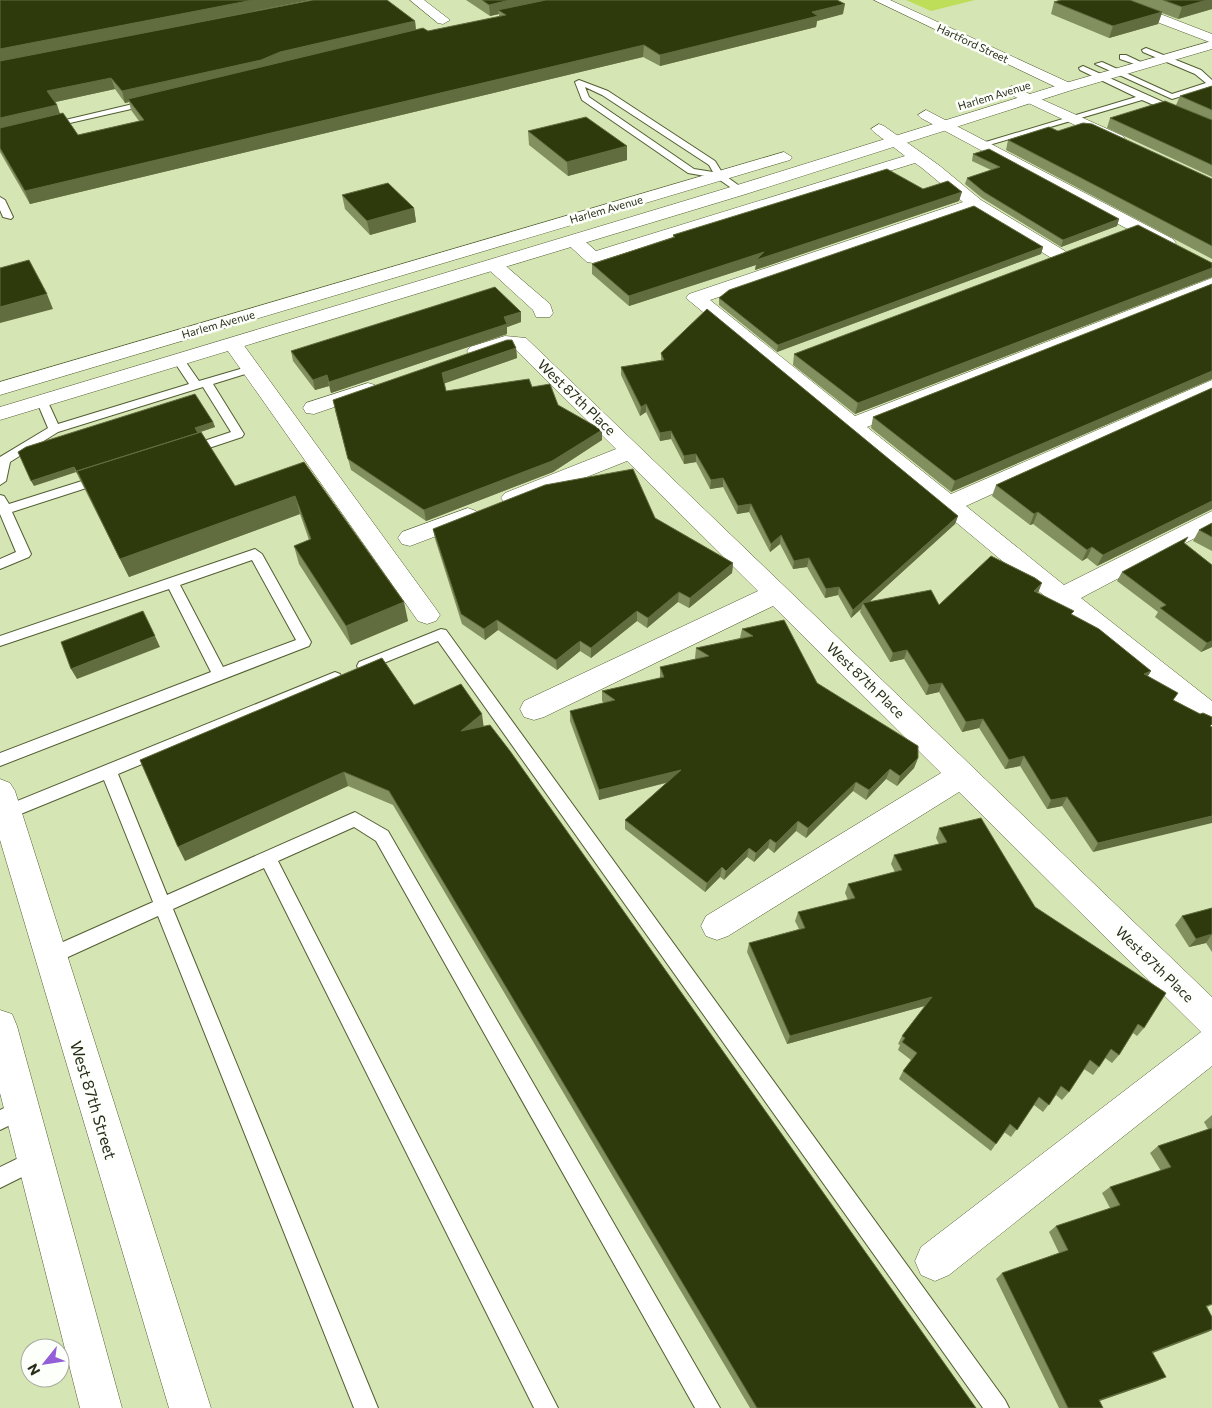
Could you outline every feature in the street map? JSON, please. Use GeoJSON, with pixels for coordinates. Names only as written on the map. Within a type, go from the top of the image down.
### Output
{"type":"FeatureCollection","features":[{"type":"Feature","properties":{"kind":"street"},"geometry":{"type":"LineString","coordinates":[[416,0],[443,20]]}},
{"type":"Feature","properties":{"kind":"street","name":"Hartford Street"},"geometry":{"type":"LineString","coordinates":[[880,0],[1067,87]]}},
{"type":"Feature","properties":{"kind":"street"},"geometry":{"type":"LineString","coordinates":[[1112,0],[1208,35]]}},
{"type":"Feature","properties":{"kind":"street","name":"Harlem Avenue"},"geometry":{"type":"LineString","coordinates":[[964,104],[1083,68],[1118,73],[1145,58],[1208,35]]}},
{"type":"Feature","properties":{"kind":"street","name":"Harlem Avenue"},"geometry":{"type":"LineString","coordinates":[[0,414],[740,190],[893,142],[944,118],[1031,98],[1067,87],[1123,57],[1167,58],[1212,45]]}},
{"type":"Feature","properties":{"kind":"street"},"geometry":{"type":"LineString","coordinates":[[1012,90],[1133,147]]}},
{"type":"Feature","properties":{"kind":"street"},"geometry":{"type":"LineString","coordinates":[[921,117],[944,118],[982,146],[1178,249]]}},
{"type":"Feature","properties":{"kind":"street"},"geometry":{"type":"LineString","coordinates":[[861,134],[898,124]]}},
{"type":"Feature","properties":{"kind":"street"},"geometry":{"type":"LineString","coordinates":[[879,129],[893,142],[918,157],[952,182],[974,204],[1068,252],[1041,262]]}},
{"type":"Feature","properties":{"kind":"street","name":"Harlem Avenue"},"geometry":{"type":"LineString","coordinates":[[0,389],[796,154]]}},
{"type":"Feature","properties":{"kind":"street","name":"Harlem Avenue"},"geometry":{"type":"LineString","coordinates":[[573,241],[593,258],[918,157]]}},
{"type":"Feature","properties":{"kind":"street"},"geometry":{"type":"LineString","coordinates":[[974,204],[696,298],[784,359],[852,425],[1062,597],[1207,705]]}},
{"type":"Feature","properties":{"kind":"street"},"geometry":{"type":"LineString","coordinates":[[1110,236],[1135,227]]}},
{"type":"Feature","properties":{"kind":"street"},"geometry":{"type":"LineString","coordinates":[[494,265],[543,308],[543,313]]}},
{"type":"Feature","properties":{"kind":"street"},"geometry":{"type":"LineString","coordinates":[[852,425],[1212,284]]}},
{"type":"Feature","properties":{"kind":"street","name":"West 87th Place"},"geometry":{"type":"LineString","coordinates":[[459,358],[505,342],[520,342],[1212,1020]]}},
{"type":"Feature","properties":{"kind":"street"},"geometry":{"type":"LineString","coordinates":[[233,344],[427,614]]}},
{"type":"Feature","properties":{"kind":"street"},"geometry":{"type":"LineString","coordinates":[[0,375],[124,352]]}},
{"type":"Feature","properties":{"kind":"street"},"geometry":{"type":"LineString","coordinates":[[314,408],[387,383]]}},
{"type":"Feature","properties":{"kind":"street"},"geometry":{"type":"LineString","coordinates":[[950,504],[1212,386]]}},
{"type":"Feature","properties":{"kind":"street"},"geometry":{"type":"LineString","coordinates":[[410,538],[632,451]]}},
{"type":"Feature","properties":{"kind":"street"},"geometry":{"type":"LineString","coordinates":[[1062,597],[1212,519]]}},
{"type":"Feature","properties":{"kind":"street"},"geometry":{"type":"LineString","coordinates":[[534,710],[777,593]]}},
{"type":"Feature","properties":{"kind":"street"},"geometry":{"type":"LineString","coordinates":[[717,926],[962,775]]}},
{"type":"Feature","properties":{"kind":"street","name":"West 87th Street"},"geometry":{"type":"LineString","coordinates":[[3,802],[190,1408]]}},
{"type":"Feature","properties":{"kind":"street"},"geometry":{"type":"LineString","coordinates":[[0,1026],[11,1114],[35,1160],[101,1408]]}},
{"type":"Feature","properties":{"kind":"street"},"geometry":{"type":"LineString","coordinates":[[935,1261],[1212,1044]]}},
{"type":"Feature","properties":{"kind":"lane"},"geometry":{"type":"LineString","coordinates":[[1118,73],[1172,97],[1212,84],[1201,71],[1167,58]]}},
{"type":"Feature","properties":{"kind":"lane"},"geometry":{"type":"LineString","coordinates":[[1100,71],[1143,97],[1212,127]]}},
{"type":"Feature","properties":{"kind":"lane"},"geometry":{"type":"LineString","coordinates":[[720,176],[691,171],[585,98],[579,82],[605,92],[712,163],[720,176],[740,190]]}},
{"type":"Feature","properties":{"kind":"lane"},"geometry":{"type":"LineString","coordinates":[[982,146],[1143,97]]}},
{"type":"Feature","properties":{"kind":"lane"},"geometry":{"type":"LineString","coordinates":[[38,128],[162,99]]}},
{"type":"Feature","properties":{"kind":"lane"},"geometry":{"type":"LineString","coordinates":[[0,200],[8,217]]}},
{"type":"Feature","properties":{"kind":"lane"},"geometry":{"type":"LineString","coordinates":[[179,360],[201,384],[238,434],[182,452]]}},
{"type":"Feature","properties":{"kind":"lane"},"geometry":{"type":"LineString","coordinates":[[0,481],[4,460],[54,429],[252,369]]}},
{"type":"Feature","properties":{"kind":"lane"},"geometry":{"type":"LineString","coordinates":[[42,402],[54,429]]}},
{"type":"Feature","properties":{"kind":"lane"},"geometry":{"type":"LineString","coordinates":[[0,564],[24,554],[3,504],[117,474]]}},
{"type":"Feature","properties":{"kind":"lane"},"geometry":{"type":"LineString","coordinates":[[0,641],[256,554],[304,642],[0,760]]}},
{"type":"Feature","properties":{"kind":"lane"},"geometry":{"type":"LineString","coordinates":[[172,582],[220,674]]}},
{"type":"Feature","properties":{"kind":"lane"},"geometry":{"type":"LineString","coordinates":[[3,802],[109,772],[441,634],[997,1408]]}},
{"type":"Feature","properties":{"kind":"lane"},"geometry":{"type":"LineString","coordinates":[[109,772],[366,1408]]}},
{"type":"Feature","properties":{"kind":"lane"},"geometry":{"type":"LineString","coordinates":[[51,956],[355,820],[382,836],[708,1408]]}},
{"type":"Feature","properties":{"kind":"lane"},"geometry":{"type":"LineString","coordinates":[[268,858],[546,1408]]}},
{"type":"Feature","properties":{"kind":"lane"},"geometry":{"type":"LineString","coordinates":[[0,1178],[35,1160]]}},
{"type":"Feature","properties":{"kind":"green space"},"geometry":{"type":"Polygon","coordinates":[[[906,0],[975,0],[931,11],[906,0]]]}},
{"type":"Feature","properties":{"kind":"building"},"geometry":{"type":"Polygon","coordinates":[[[0,0],[253,0],[0,49],[0,0]]]}},
{"type":"Feature","properties":{"kind":"building"},"geometry":{"type":"Polygon","coordinates":[[[313,0],[387,0],[415,21],[280,52],[261,60],[122,91],[111,78],[47,91],[57,105],[0,118],[0,61],[313,0]]]}},
{"type":"Feature","properties":{"kind":"building"},"geometry":{"type":"Polygon","coordinates":[[[482,0],[510,0],[489,5],[482,0]]]}},
{"type":"Feature","properties":{"kind":"building"},"geometry":{"type":"Polygon","coordinates":[[[546,0],[837,0],[845,4],[812,12],[818,16],[660,55],[644,45],[25,191],[0,148],[0,128],[63,113],[78,135],[144,120],[128,99],[423,28],[428,31],[506,15],[498,10],[546,0]]]}},
{"type":"Feature","properties":{"kind":"building"},"geometry":{"type":"Polygon","coordinates":[[[1061,0],[1130,0],[1162,12],[1113,26],[1054,2],[1061,0]]]}},
{"type":"Feature","properties":{"kind":"building"},"geometry":{"type":"Polygon","coordinates":[[[1163,0],[1207,0],[1182,7],[1163,0]]]}},
{"type":"Feature","properties":{"kind":"building"},"geometry":{"type":"Polygon","coordinates":[[[1212,86],[1212,110],[1180,96],[1212,86]]]}},
{"type":"Feature","properties":{"kind":"building"},"geometry":{"type":"Polygon","coordinates":[[[1165,101],[1212,120],[1212,165],[1110,118],[1165,101]]]}},
{"type":"Feature","properties":{"kind":"building"},"geometry":{"type":"Polygon","coordinates":[[[586,117],[627,146],[567,162],[528,131],[586,117]]]}},
{"type":"Feature","properties":{"kind":"building"},"geometry":{"type":"Polygon","coordinates":[[[1083,123],[1092,124],[1212,179],[1212,246],[1008,140],[1049,127],[1058,131],[1083,123]]]}},
{"type":"Feature","properties":{"kind":"building"},"geometry":{"type":"Polygon","coordinates":[[[989,149],[1119,219],[1063,240],[984,192],[967,178],[1000,167],[973,154],[989,149]]]}},
{"type":"Feature","properties":{"kind":"building"},"geometry":{"type":"Polygon","coordinates":[[[887,169],[923,189],[948,181],[962,192],[756,260],[764,252],[629,296],[592,264],[675,237],[673,235],[887,169]]]}},
{"type":"Feature","properties":{"kind":"building"},"geometry":{"type":"Polygon","coordinates":[[[388,183],[414,208],[367,221],[342,195],[388,183]]]}},
{"type":"Feature","properties":{"kind":"building"},"geometry":{"type":"Polygon","coordinates":[[[974,206],[1043,247],[778,345],[719,298],[729,290],[974,206]]]}},
{"type":"Feature","properties":{"kind":"building"},"geometry":{"type":"Polygon","coordinates":[[[1138,225],[1212,263],[1212,268],[858,403],[794,354],[1138,225]]]}},
{"type":"Feature","properties":{"kind":"building"},"geometry":{"type":"Polygon","coordinates":[[[29,260],[47,294],[0,307],[0,268],[29,260]]]}},
{"type":"Feature","properties":{"kind":"building"},"geometry":{"type":"Polygon","coordinates":[[[1212,284],[1212,371],[955,481],[873,417],[1212,284]]]}},
{"type":"Feature","properties":{"kind":"building"},"geometry":{"type":"Polygon","coordinates":[[[495,287],[521,312],[504,317],[507,324],[329,382],[327,375],[313,380],[291,351],[495,287]]]}},
{"type":"Feature","properties":{"kind":"building"},"geometry":{"type":"Polygon","coordinates":[[[707,309],[958,516],[853,610],[839,587],[826,589],[809,558],[794,561],[781,535],[771,544],[751,504],[738,506],[723,478],[711,480],[696,454],[684,456],[671,431],[660,433],[646,404],[641,407],[621,367],[664,360],[661,353],[707,309]]]}},
{"type":"Feature","properties":{"kind":"building"},"geometry":{"type":"Polygon","coordinates":[[[507,340],[512,340],[516,348],[442,373],[446,391],[529,379],[532,387],[550,384],[558,405],[602,430],[552,461],[424,510],[348,459],[333,400],[507,340]]]}},
{"type":"Feature","properties":{"kind":"building"},"geometry":{"type":"Polygon","coordinates":[[[1212,388],[1212,501],[1103,555],[1092,547],[1087,550],[1038,512],[1034,514],[996,485],[1212,388]]]}},
{"type":"Feature","properties":{"kind":"building"},"geometry":{"type":"Polygon","coordinates":[[[195,394],[213,422],[195,428],[198,433],[77,471],[78,474],[74,467],[31,481],[18,452],[26,447],[195,394]]]}},
{"type":"Feature","properties":{"kind":"building"},"geometry":{"type":"Polygon","coordinates":[[[201,432],[235,486],[304,462],[404,602],[346,626],[294,546],[311,539],[295,496],[120,559],[77,471],[201,432]]]}},
{"type":"Feature","properties":{"kind":"building"},"geometry":{"type":"Polygon","coordinates":[[[633,469],[655,518],[733,563],[690,598],[679,592],[648,618],[637,611],[591,648],[580,641],[556,660],[497,620],[484,629],[461,614],[433,529],[545,485],[633,469]]]}},
{"type":"Feature","properties":{"kind":"building"},"geometry":{"type":"Polygon","coordinates":[[[1212,523],[1212,537],[1199,530],[1212,523]]]}},
{"type":"Feature","properties":{"kind":"building"},"geometry":{"type":"Polygon","coordinates":[[[1188,537],[1184,543],[1212,565],[1212,641],[1207,643],[1160,608],[1166,605],[1122,572],[1188,537]]]}},
{"type":"Feature","properties":{"kind":"building"},"geometry":{"type":"Polygon","coordinates":[[[991,556],[1042,583],[1034,591],[1074,611],[1071,614],[1099,629],[1151,671],[1144,674],[1178,693],[1173,700],[1200,714],[1203,713],[1212,717],[1212,724],[1210,726],[1212,727],[1212,816],[1098,843],[1067,797],[1051,800],[1024,756],[1009,760],[983,719],[966,722],[942,683],[929,685],[907,650],[893,653],[863,603],[931,590],[939,605],[991,556]]]}},
{"type":"Feature","properties":{"kind":"building"},"geometry":{"type":"Polygon","coordinates":[[[143,611],[155,636],[71,669],[61,642],[143,611]]]}},
{"type":"Feature","properties":{"kind":"building"},"geometry":{"type":"Polygon","coordinates":[[[784,620],[817,683],[918,746],[918,758],[900,776],[890,769],[869,790],[856,782],[808,828],[798,821],[776,843],[770,839],[756,853],[749,848],[726,871],[722,867],[707,883],[625,820],[681,770],[599,790],[570,711],[615,700],[602,691],[664,677],[660,667],[709,656],[696,648],[753,636],[742,629],[784,620]]]}},
{"type":"Feature","properties":{"kind":"building"},"geometry":{"type":"Polygon","coordinates":[[[382,658],[414,705],[461,684],[482,714],[461,731],[490,725],[510,751],[976,1408],[757,1408],[389,791],[344,772],[178,847],[140,760],[382,658]]]}},
{"type":"Feature","properties":{"kind":"building"},"geometry":{"type":"Polygon","coordinates":[[[981,818],[1035,907],[1166,993],[1144,1028],[1138,1024],[1119,1055],[1111,1049],[1099,1067],[1090,1060],[1069,1092],[1061,1086],[1049,1105],[1039,1097],[1017,1130],[1010,1124],[996,1144],[903,1071],[917,1053],[902,1042],[905,1038],[902,1036],[932,997],[790,1036],[749,943],[805,928],[798,912],[855,898],[848,884],[902,870],[894,855],[947,842],[939,828],[981,818]]]}},
{"type":"Feature","properties":{"kind":"building"},"geometry":{"type":"Polygon","coordinates":[[[1212,908],[1212,934],[1196,939],[1182,916],[1212,908]]]}},
{"type":"Feature","properties":{"kind":"building"},"geometry":{"type":"Polygon","coordinates":[[[1212,1128],[1212,1304],[1206,1306],[1212,1317],[1212,1329],[1152,1352],[1166,1377],[1099,1400],[1103,1408],[1068,1408],[1002,1273],[1068,1250],[1056,1226],[1120,1205],[1110,1187],[1171,1167],[1158,1146],[1212,1128]]]}}]}
